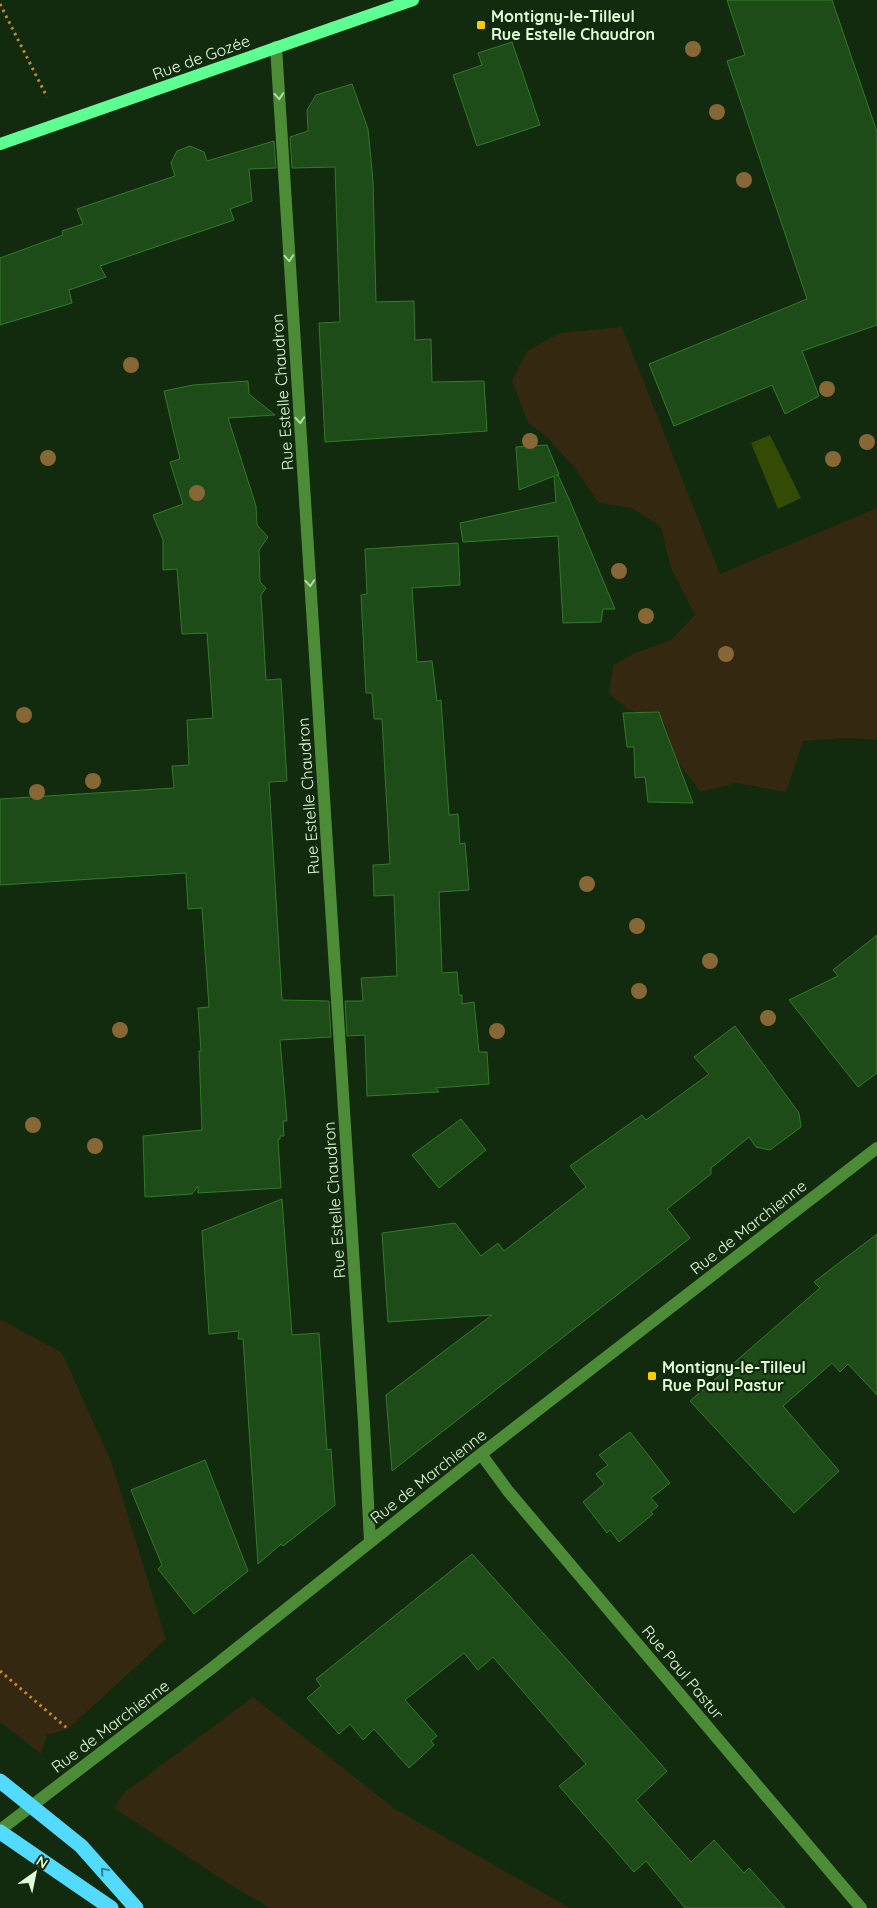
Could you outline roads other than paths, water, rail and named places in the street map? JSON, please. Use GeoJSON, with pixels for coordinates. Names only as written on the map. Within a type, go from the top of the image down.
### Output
{"type":"FeatureCollection","features":[{"type":"Feature","properties":{"kind":"highway"},"geometry":{"type":"LineString","coordinates":[[0,1781],[81,1846],[136,1908]]}},
{"type":"Feature","properties":{"kind":"highway"},"geometry":{"type":"LineString","coordinates":[[0,1831],[111,1908]]}},
{"type":"Feature","properties":{"kind":"main road","name":"Rue de Gozée"},"geometry":{"type":"LineString","coordinates":[[0,144],[413,0]]}},
{"type":"Feature","properties":{"kind":"street","name":"Rue Estelle Chaudron"},"geometry":{"type":"LineString","coordinates":[[276,47],[364,1413],[370,1542]]}},
{"type":"Feature","properties":{"kind":"street","name":"Rue de Marchienne"},"geometry":{"type":"LineString","coordinates":[[0,1831],[212,1668],[482,1454],[877,1148]]}},
{"type":"Feature","properties":{"kind":"street","name":"Rue Paul Pastur"},"geometry":{"type":"LineString","coordinates":[[482,1454],[515,1499],[861,1908]]}},
{"type":"Feature","properties":{"kind":"place","name":"Montigny-le-Tilleul Rue Estelle Chaudron"},"geometry":{"type":"Point","coordinates":[481,25]}},
{"type":"Feature","properties":{"kind":"place","name":"Montigny-le-Tilleul Rue Paul Pastur"},"geometry":{"type":"Point","coordinates":[652,1376]}}]}
